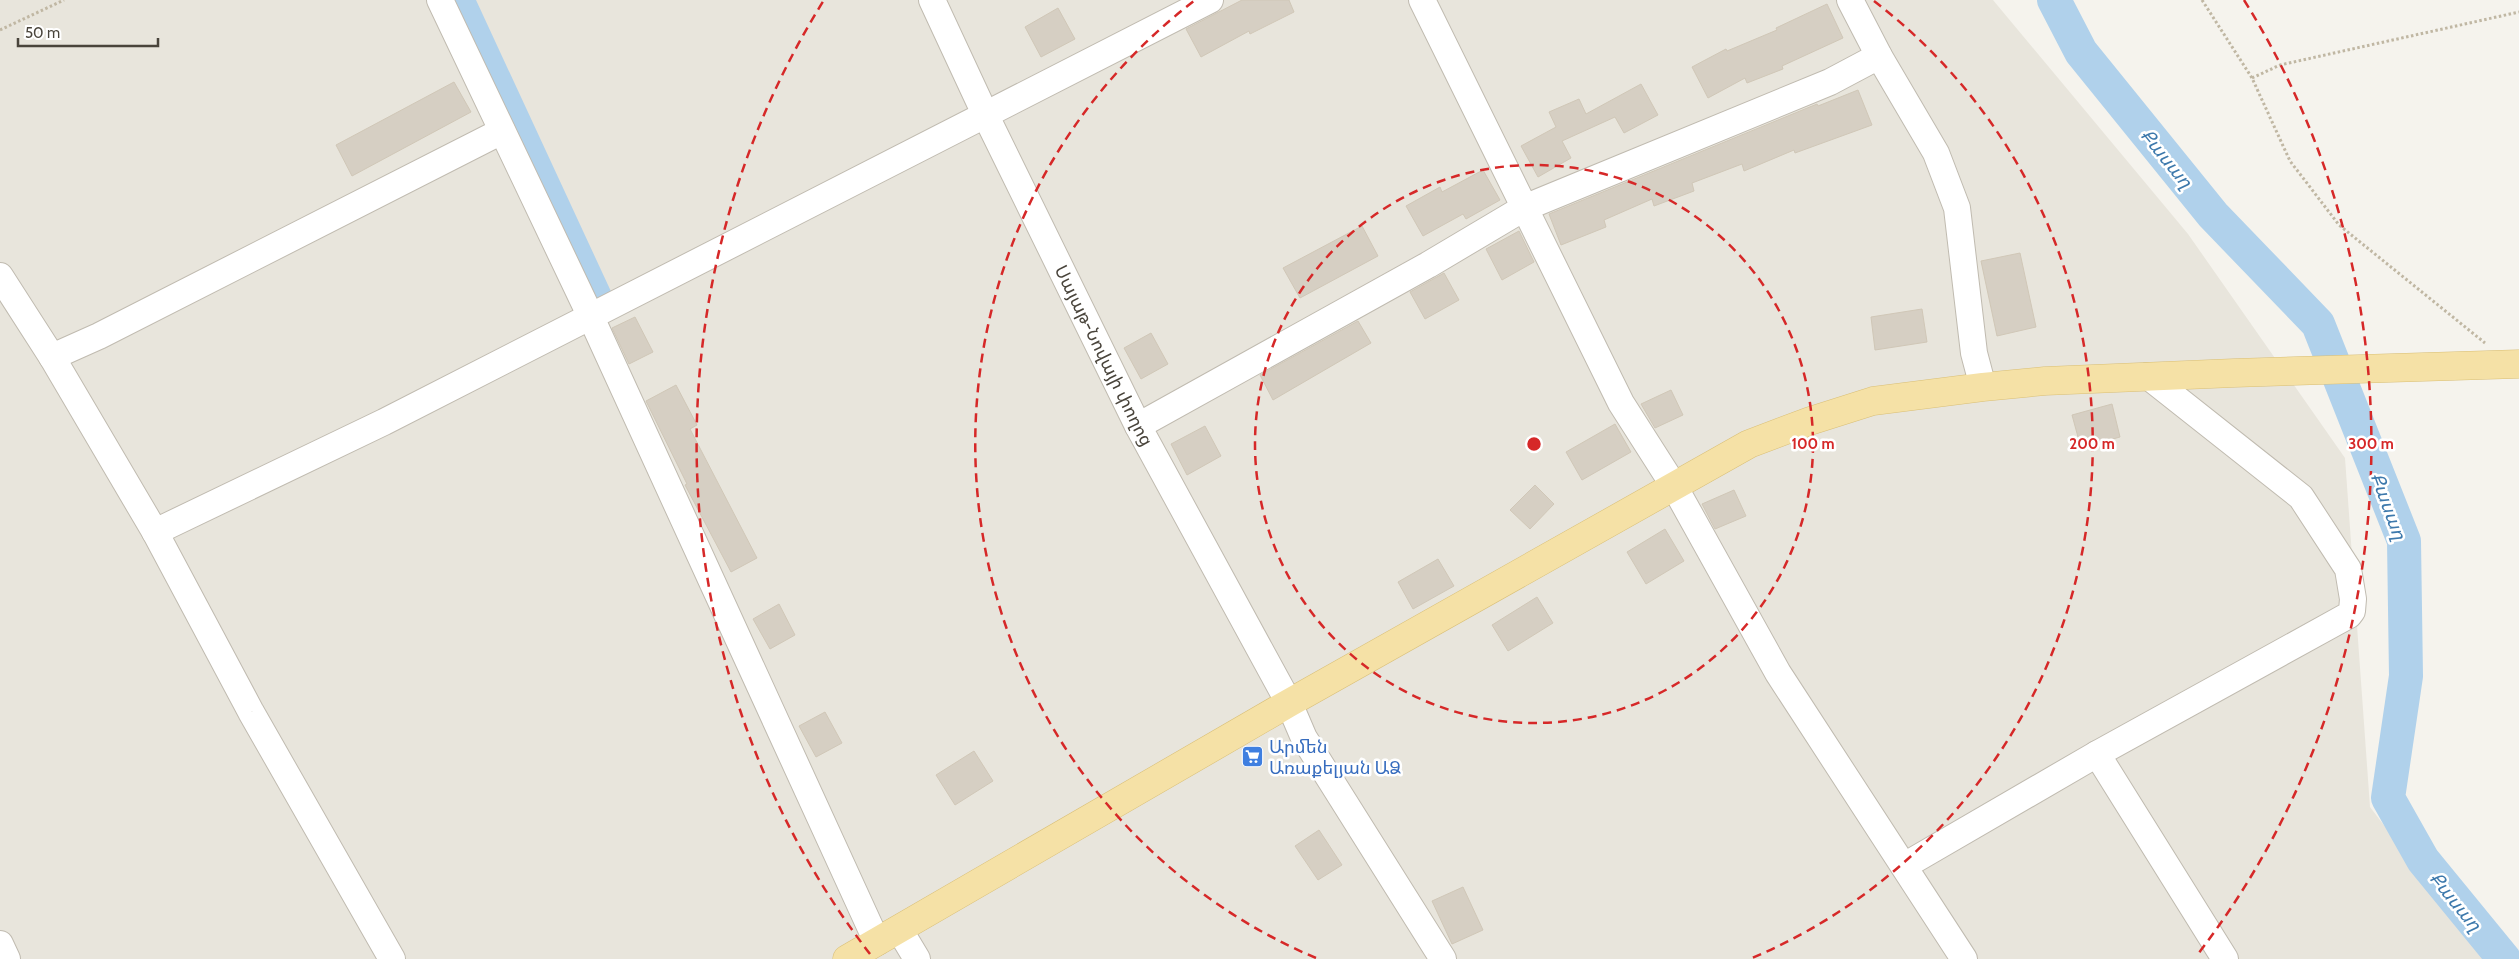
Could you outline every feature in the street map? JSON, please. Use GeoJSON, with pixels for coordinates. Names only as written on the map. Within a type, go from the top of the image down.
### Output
{"type":"FeatureCollection","features":[{"type":"Feature","properties":{"kind":"main road"},"geometry":{"type":"LineString","coordinates":[[848,959],[1289,703],[1749,444],[1810,421],[1873,401],[2045,381],[2234,373],[2515,365]]}},
{"type":"Feature","properties":{"kind":"street"},"geometry":{"type":"LineString","coordinates":[[440,0],[888,936],[917,959]]}},
{"type":"Feature","properties":{"kind":"street","name":"Սայաթ-Նովայի փողոց"},"geometry":{"type":"LineString","coordinates":[[932,0],[985,114],[1138,426],[1289,703],[1304,738],[1443,959]]}},
{"type":"Feature","properties":{"kind":"street"},"geometry":{"type":"LineString","coordinates":[[155,532],[384,422],[590,315],[1210,0]]}},
{"type":"Feature","properties":{"kind":"street"},"geometry":{"type":"LineString","coordinates":[[1422,0],[1621,403],[1674,486],[1778,673],[1964,959]]}},
{"type":"Feature","properties":{"kind":"street"},"geometry":{"type":"LineString","coordinates":[[1850,0],[1879,56],[1936,153],[1957,208],[1974,352],[1983,387]]}},
{"type":"Feature","properties":{"kind":"street"},"geometry":{"type":"LineString","coordinates":[[1138,426],[1428,265],[1524,208],[1830,82],[1879,56]]}},
{"type":"Feature","properties":{"kind":"street"},"geometry":{"type":"LineString","coordinates":[[52,357],[108,332],[502,132]]}},
{"type":"Feature","properties":{"kind":"street"},"geometry":{"type":"LineString","coordinates":[[0,276],[52,357],[155,532],[251,712],[392,959]]}},
{"type":"Feature","properties":{"kind":"street"},"geometry":{"type":"LineString","coordinates":[[1904,866],[2097,754],[2349,615],[2353,606],[2348,569],[2301,497],[2148,376]]}},
{"type":"Feature","properties":{"kind":"street"},"geometry":{"type":"LineString","coordinates":[[2097,754],[2225,959]]}},
{"type":"Feature","properties":{"kind":"street"},"geometry":{"type":"LineString","coordinates":[[0,944],[7,959]]}},
{"type":"Feature","properties":{"kind":"path"},"geometry":{"type":"LineString","coordinates":[[0,30],[64,0]]}},
{"type":"Feature","properties":{"kind":"path"},"geometry":{"type":"LineString","coordinates":[[2202,0],[2252,78],[2290,161],[2339,225],[2515,365]]}},
{"type":"Feature","properties":{"kind":"path"},"geometry":{"type":"LineString","coordinates":[[2252,78],[2280,65],[2519,12]]}},
{"type":"Feature","properties":{"kind":"shaded area"},"geometry":{"type":"Polygon","coordinates":[[[0,0],[1993,0],[2188,234],[2345,458],[2370,807],[2486,959],[0,959],[0,0]]]}},
{"type":"Feature","properties":{"kind":"building"},"geometry":{"type":"Polygon","coordinates":[[[1242,0],[1289,0],[1294,12],[1250,34],[1249,31],[1201,57],[1186,29],[1242,0]]]}},
{"type":"Feature","properties":{"kind":"building"},"geometry":{"type":"Polygon","coordinates":[[[1827,4],[1843,38],[1782,66],[1783,69],[1747,83],[1745,78],[1708,98],[1692,67],[1726,49],[1727,51],[1777,30],[1776,28],[1827,4]]]}},
{"type":"Feature","properties":{"kind":"building"},"geometry":{"type":"Polygon","coordinates":[[[1058,8],[1075,39],[1041,57],[1025,27],[1058,8]]]}},
{"type":"Feature","properties":{"kind":"building"},"geometry":{"type":"Polygon","coordinates":[[[454,82],[471,112],[352,176],[336,145],[454,82]]]}},
{"type":"Feature","properties":{"kind":"building"},"geometry":{"type":"Polygon","coordinates":[[[1641,84],[1658,115],[1624,133],[1615,117],[1562,141],[1571,158],[1538,177],[1521,146],[1556,127],[1549,112],[1579,99],[1586,114],[1641,84]]]}},
{"type":"Feature","properties":{"kind":"building"},"geometry":{"type":"Polygon","coordinates":[[[1858,90],[1872,125],[1795,153],[1794,150],[1744,171],[1742,164],[1692,183],[1694,191],[1654,206],[1652,199],[1604,220],[1606,227],[1561,245],[1549,214],[1817,104],[1818,106],[1858,90]]]}},
{"type":"Feature","properties":{"kind":"building"},"geometry":{"type":"Polygon","coordinates":[[[1483,170],[1500,200],[1466,219],[1463,214],[1423,236],[1406,206],[1440,187],[1442,192],[1483,170]]]}},
{"type":"Feature","properties":{"kind":"building"},"geometry":{"type":"Polygon","coordinates":[[[1362,226],[1378,256],[1300,298],[1283,268],[1362,226]]]}},
{"type":"Feature","properties":{"kind":"building"},"geometry":{"type":"Polygon","coordinates":[[[1519,231],[1534,262],[1502,280],[1486,249],[1519,231]]]}},
{"type":"Feature","properties":{"kind":"building"},"geometry":{"type":"Polygon","coordinates":[[[2020,253],[2036,327],[1997,336],[1981,261],[2020,253]]]}},
{"type":"Feature","properties":{"kind":"building"},"geometry":{"type":"Polygon","coordinates":[[[1444,273],[1459,300],[1425,319],[1410,292],[1444,273]]]}},
{"type":"Feature","properties":{"kind":"building"},"geometry":{"type":"Polygon","coordinates":[[[1922,309],[1927,342],[1875,350],[1871,317],[1922,309]]]}},
{"type":"Feature","properties":{"kind":"building"},"geometry":{"type":"Polygon","coordinates":[[[635,317],[653,352],[629,364],[612,328],[635,317]]]}},
{"type":"Feature","properties":{"kind":"building"},"geometry":{"type":"Polygon","coordinates":[[[1358,321],[1371,343],[1273,400],[1260,375],[1358,321]]]}},
{"type":"Feature","properties":{"kind":"building"},"geometry":{"type":"Polygon","coordinates":[[[1151,333],[1168,364],[1141,379],[1124,348],[1151,333]]]}},
{"type":"Feature","properties":{"kind":"building"},"geometry":{"type":"Polygon","coordinates":[[[676,385],[697,425],[690,429],[757,558],[731,572],[685,485],[687,484],[646,401],[676,385]]]}},
{"type":"Feature","properties":{"kind":"building"},"geometry":{"type":"Polygon","coordinates":[[[1671,390],[1683,415],[1655,428],[1641,404],[1671,390]]]}},
{"type":"Feature","properties":{"kind":"building"},"geometry":{"type":"Polygon","coordinates":[[[2112,404],[2120,437],[2081,448],[2072,415],[2112,404]]]}},
{"type":"Feature","properties":{"kind":"building"},"geometry":{"type":"Polygon","coordinates":[[[1615,424],[1631,452],[1582,480],[1566,452],[1615,424]]]}},
{"type":"Feature","properties":{"kind":"building"},"geometry":{"type":"Polygon","coordinates":[[[1205,426],[1221,456],[1187,475],[1171,444],[1205,426]]]}},
{"type":"Feature","properties":{"kind":"building"},"geometry":{"type":"Polygon","coordinates":[[[1535,485],[1554,504],[1530,529],[1510,510],[1535,485]]]}},
{"type":"Feature","properties":{"kind":"building"},"geometry":{"type":"Polygon","coordinates":[[[1734,490],[1746,516],[1715,529],[1702,504],[1734,490]]]}},
{"type":"Feature","properties":{"kind":"building"},"geometry":{"type":"Polygon","coordinates":[[[1665,529],[1684,561],[1646,584],[1627,552],[1665,529]]]}},
{"type":"Feature","properties":{"kind":"building"},"geometry":{"type":"Polygon","coordinates":[[[1438,559],[1454,586],[1413,609],[1398,582],[1438,559]]]}},
{"type":"Feature","properties":{"kind":"building"},"geometry":{"type":"Polygon","coordinates":[[[1537,597],[1553,623],[1508,651],[1492,625],[1537,597]]]}},
{"type":"Feature","properties":{"kind":"building"},"geometry":{"type":"Polygon","coordinates":[[[779,604],[795,635],[770,649],[753,619],[779,604]]]}},
{"type":"Feature","properties":{"kind":"building"},"geometry":{"type":"Polygon","coordinates":[[[825,712],[842,743],[816,757],[799,726],[825,712]]]}},
{"type":"Feature","properties":{"kind":"building"},"geometry":{"type":"Polygon","coordinates":[[[974,751],[993,781],[955,805],[936,775],[974,751]]]}},
{"type":"Feature","properties":{"kind":"building"},"geometry":{"type":"Polygon","coordinates":[[[1319,830],[1342,865],[1318,880],[1295,846],[1319,830]]]}},
{"type":"Feature","properties":{"kind":"building"},"geometry":{"type":"Polygon","coordinates":[[[1463,887],[1483,930],[1452,944],[1432,901],[1463,887]]]}},
{"type":"Feature","properties":{"kind":"waterway"},"geometry":{"type":"LineString","coordinates":[[465,0],[603,298]]}},
{"type":"Feature","properties":{"kind":"waterway","name":"Քասաղ"},"geometry":{"type":"LineString","coordinates":[[2054,0],[2081,52],[2213,215],[2318,324],[2404,541],[2406,676],[2388,798],[2423,860],[2504,959]]}},
{"type":"Feature","properties":{"kind":"place","name":"Արմեն Առաքելյան ԱՁ"},"geometry":{"type":"Point","coordinates":[1253,757]}}]}
